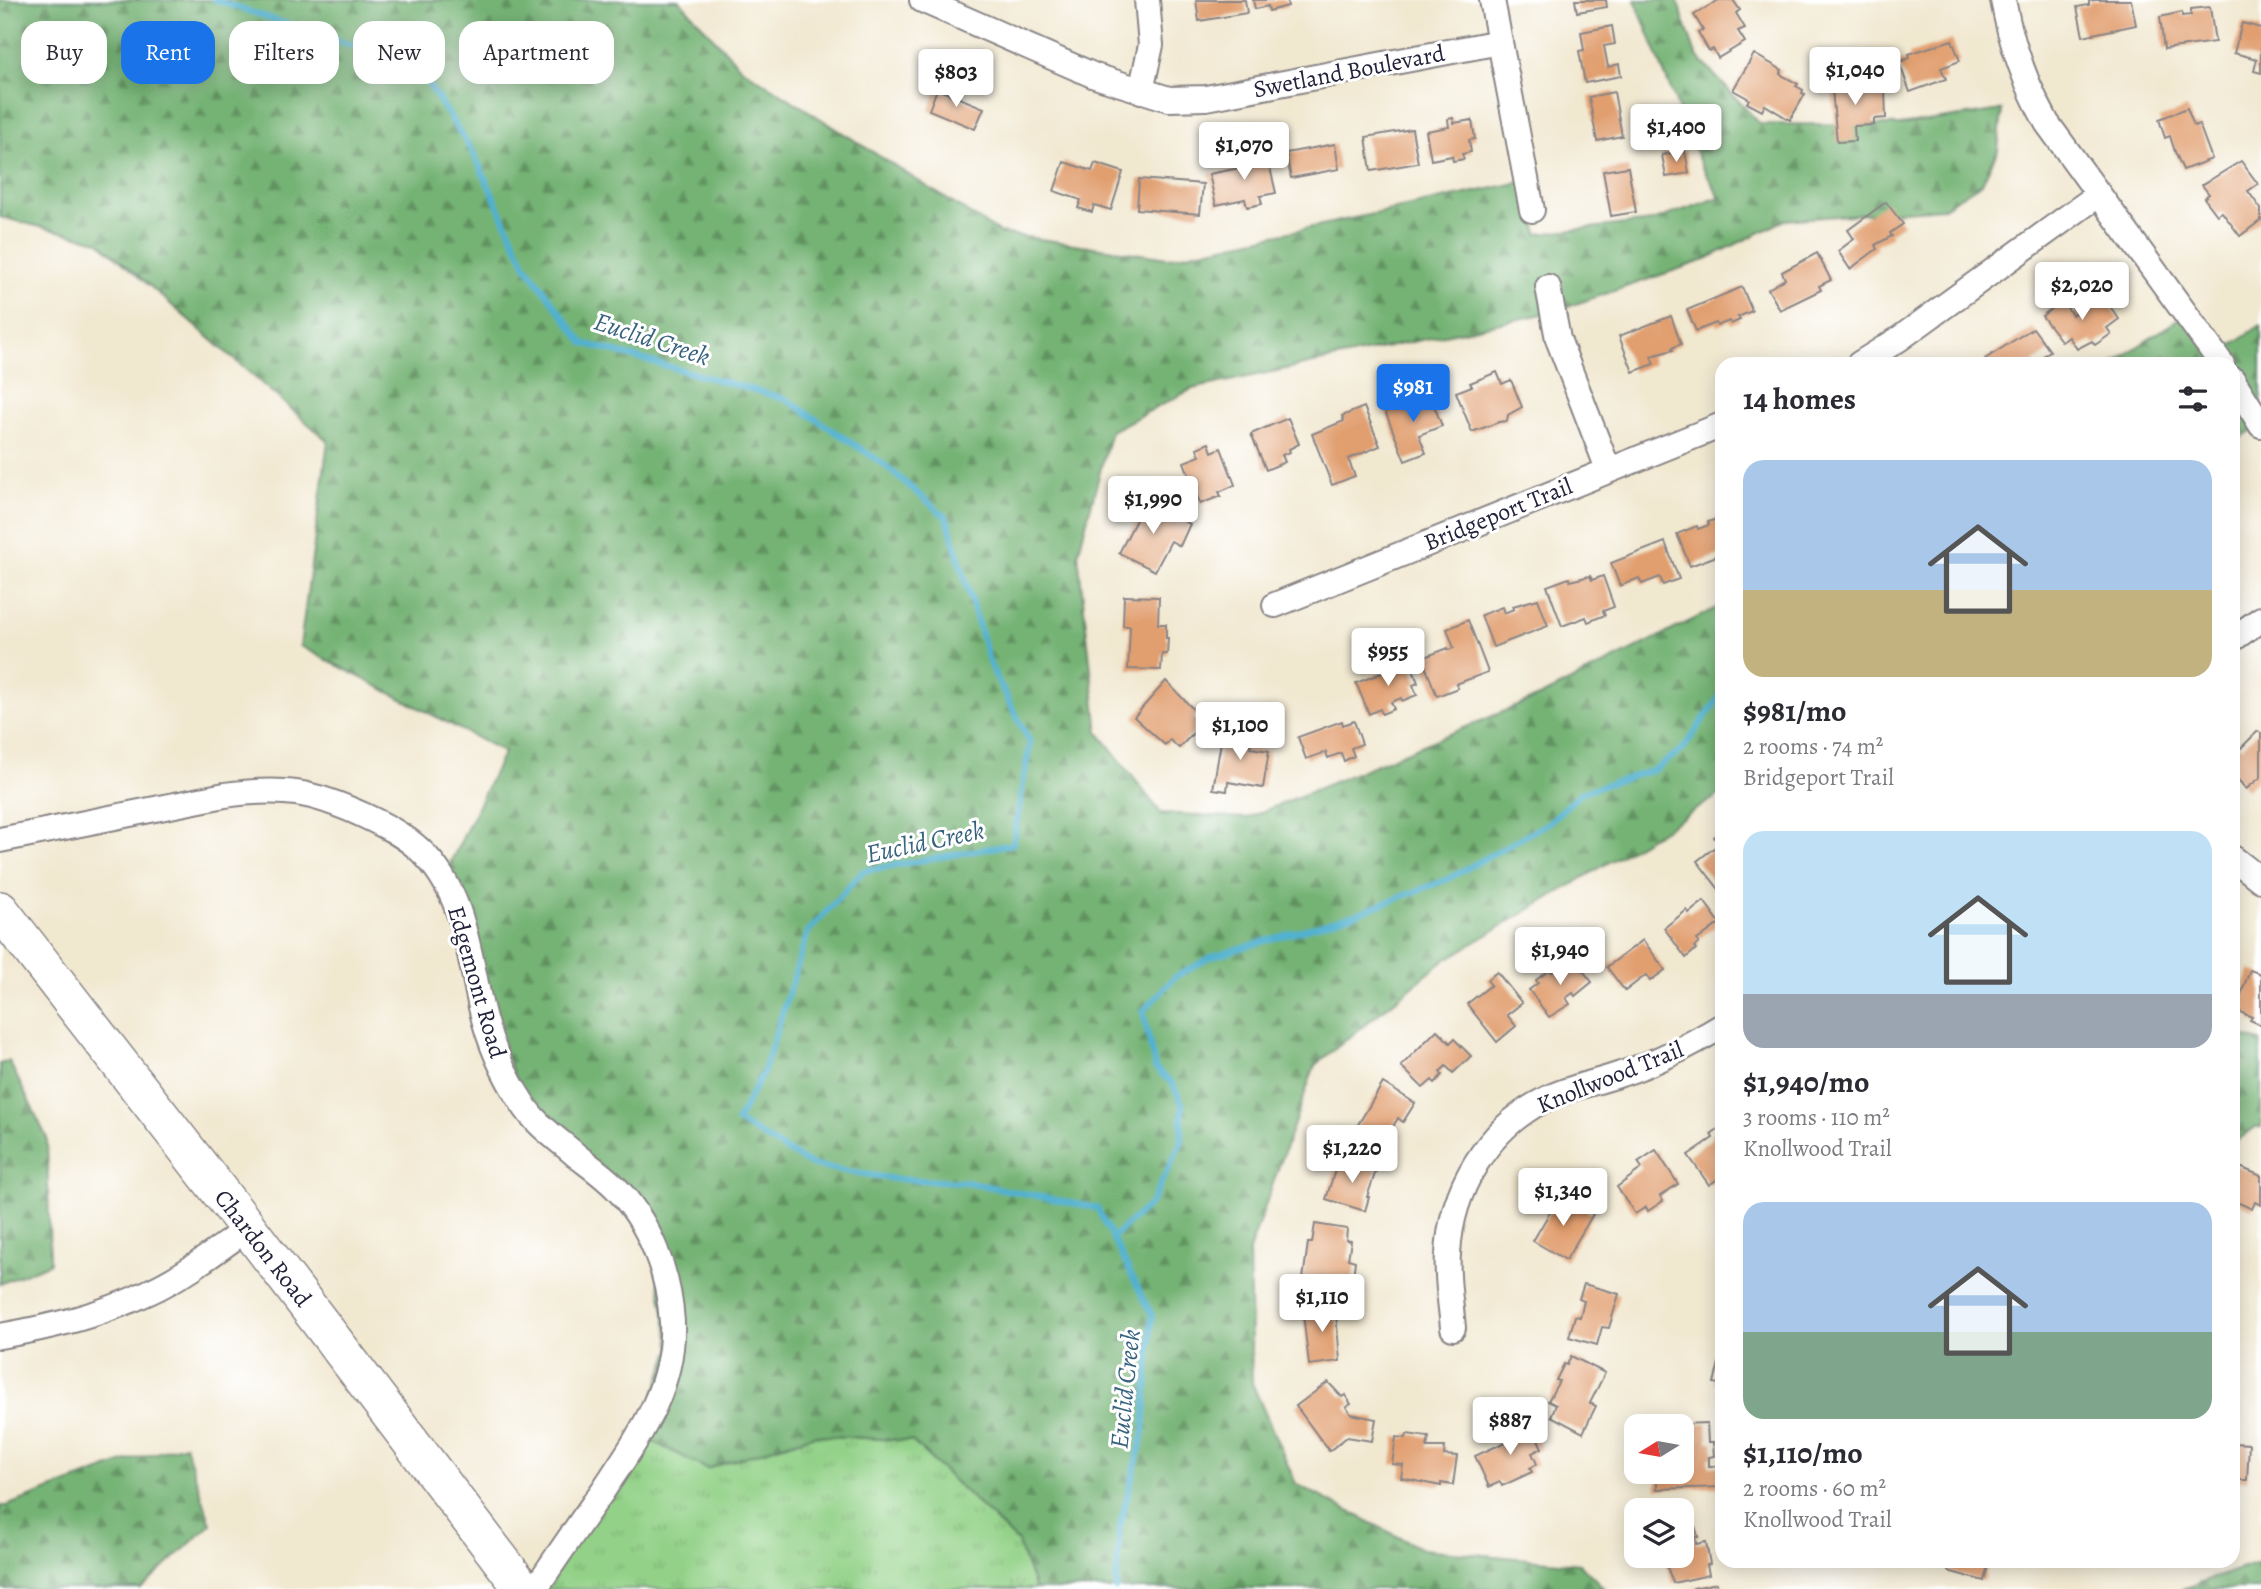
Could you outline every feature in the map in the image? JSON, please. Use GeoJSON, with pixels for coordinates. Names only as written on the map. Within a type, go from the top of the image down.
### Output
{"type":"FeatureCollection","features":[{"type":"Feature","properties":{"kind":"main road","name":"Chardon Road"},"geometry":{"type":"LineString","coordinates":[[0,910],[523,1589]]}},
{"type":"Feature","properties":{"kind":"street","name":"Swetland Boulevard"},"geometry":{"type":"LineString","coordinates":[[922,0],[1095,76],[1169,99],[1206,98],[1500,42]]}},
{"type":"Feature","properties":{"kind":"street"},"geometry":{"type":"LineString","coordinates":[[1141,91],[1151,45],[1147,0]]}},
{"type":"Feature","properties":{"kind":"street"},"geometry":{"type":"LineString","coordinates":[[1492,0],[1532,210]]}},
{"type":"Feature","properties":{"kind":"street"},"geometry":{"type":"LineString","coordinates":[[2003,0],[2021,67],[2048,123],[2217,357]]}},
{"type":"Feature","properties":{"kind":"street"},"geometry":{"type":"LineString","coordinates":[[1871,357],[2098,195]]}},
{"type":"Feature","properties":{"kind":"street"},"geometry":{"type":"LineString","coordinates":[[1548,287],[1558,339],[1608,469]]}},
{"type":"Feature","properties":{"kind":"street"},"geometry":{"type":"LineString","coordinates":[[2240,391],[2261,425]]}},
{"type":"Feature","properties":{"kind":"street","name":"Bridgeport Trail"},"geometry":{"type":"LineString","coordinates":[[1275,605],[1715,428]]}},
{"type":"Feature","properties":{"kind":"street"},"geometry":{"type":"LineString","coordinates":[[2240,634],[2261,619]]}},
{"type":"Feature","properties":{"kind":"street","name":"Edgemont Road"},"geometry":{"type":"LineString","coordinates":[[0,840],[225,795],[257,791],[294,791],[332,801],[393,829],[420,850],[443,878],[458,909],[469,945],[485,1020],[505,1076],[533,1116],[615,1187],[633,1210],[650,1237],[662,1267],[668,1294],[671,1348],[665,1381],[655,1408],[640,1435],[535,1589]]}},
{"type":"Feature","properties":{"kind":"street"},"geometry":{"type":"LineString","coordinates":[[2240,864],[2261,880]]}},
{"type":"Feature","properties":{"kind":"street","name":"Knollwood Trail"},"geometry":{"type":"LineString","coordinates":[[1454,1328],[1447,1256],[1452,1217],[1469,1174],[1496,1137],[1521,1114],[1546,1099],[1584,1084],[1642,1067],[1686,1048],[1715,1031]]}},
{"type":"Feature","properties":{"kind":"street"},"geometry":{"type":"LineString","coordinates":[[0,1336],[79,1318],[140,1296],[182,1274],[247,1228]]}},
{"type":"Feature","properties":{"kind":"green space"},"geometry":{"type":"Polygon","coordinates":[[[0,0],[679,0],[741,68],[1000,233],[1168,258],[1526,181],[1538,234],[1652,221],[1720,197],[1701,165],[1635,0],[1677,0],[1696,55],[1760,124],[1900,125],[2002,110],[1998,150],[1982,183],[1942,208],[1785,220],[1702,261],[1552,312],[1192,389],[1111,431],[1078,554],[1098,732],[1161,813],[1247,818],[1541,696],[1715,609],[1715,797],[1445,960],[1315,1065],[1249,1251],[1252,1383],[1296,1484],[1422,1549],[1580,1564],[1605,1589],[1035,1589],[1018,1542],[912,1441],[815,1435],[707,1469],[640,1435],[671,1348],[650,1237],[525,1108],[443,878],[504,752],[300,646],[328,441],[98,241],[0,217],[0,0]]]}},
{"type":"Feature","properties":{"kind":"green space"},"geometry":{"type":"Polygon","coordinates":[[[2186,314],[2216,355],[2261,325],[2261,424],[2240,438],[2240,357],[2122,357],[2186,314]]]}},
{"type":"Feature","properties":{"kind":"green space"},"geometry":{"type":"Polygon","coordinates":[[[2240,1036],[2261,1041],[2261,1128],[2257,1126],[2240,1138],[2240,1036]]]}},
{"type":"Feature","properties":{"kind":"green space"},"geometry":{"type":"Polygon","coordinates":[[[9,1061],[47,1138],[50,1263],[0,1284],[0,1064],[9,1061]]]}},
{"type":"Feature","properties":{"kind":"green space"},"geometry":{"type":"Polygon","coordinates":[[[640,1435],[707,1468],[815,1435],[912,1441],[1018,1542],[1035,1589],[535,1589],[640,1435]]]}},
{"type":"Feature","properties":{"kind":"green space"},"geometry":{"type":"Polygon","coordinates":[[[185,1445],[211,1524],[141,1589],[0,1589],[0,1506],[121,1463],[185,1445]]]}},
{"type":"Feature","properties":{"kind":"green space"},"geometry":{"type":"Polygon","coordinates":[[[2261,1562],[2261,1589],[2181,1589],[2261,1562]]]}},
{"type":"Feature","properties":{"kind":"building"},"geometry":{"type":"Polygon","coordinates":[[[1196,0],[1245,0],[1247,13],[1199,21],[1196,0]]]}},
{"type":"Feature","properties":{"kind":"building"},"geometry":{"type":"Polygon","coordinates":[[[1253,0],[1287,0],[1288,6],[1269,11],[1268,6],[1255,9],[1253,0]]]}},
{"type":"Feature","properties":{"kind":"building"},"geometry":{"type":"Polygon","coordinates":[[[1575,0],[1606,0],[1607,7],[1577,12],[1575,0]]]}},
{"type":"Feature","properties":{"kind":"building"},"geometry":{"type":"Polygon","coordinates":[[[1719,0],[1733,0],[1740,10],[1736,13],[1745,28],[1738,31],[1745,42],[1718,58],[1713,49],[1709,51],[1698,32],[1703,30],[1694,15],[1719,0]]]}},
{"type":"Feature","properties":{"kind":"building"},"geometry":{"type":"Polygon","coordinates":[[[2131,0],[2136,25],[2083,36],[2077,7],[2089,5],[2089,1],[2131,0]]]}},
{"type":"Feature","properties":{"kind":"building"},"geometry":{"type":"Polygon","coordinates":[[[2210,7],[2215,42],[2164,49],[2160,17],[2182,12],[2182,16],[2191,15],[2191,9],[2210,7]]]}},
{"type":"Feature","properties":{"kind":"building"},"geometry":{"type":"Polygon","coordinates":[[[2242,23],[2261,28],[2261,73],[2254,71],[2257,59],[2234,53],[2242,23]]]}},
{"type":"Feature","properties":{"kind":"building"},"geometry":{"type":"Polygon","coordinates":[[[1612,26],[1615,44],[1604,46],[1608,67],[1619,64],[1621,76],[1585,83],[1579,51],[1584,50],[1581,32],[1612,26]]]}},
{"type":"Feature","properties":{"kind":"building"},"geometry":{"type":"Polygon","coordinates":[[[1952,40],[1960,61],[1941,68],[1946,79],[1910,92],[1899,62],[1910,58],[1909,54],[1952,40]]]}},
{"type":"Feature","properties":{"kind":"building"},"geometry":{"type":"Polygon","coordinates":[[[1754,54],[1782,70],[1780,74],[1803,90],[1802,93],[1805,94],[1790,120],[1765,105],[1762,111],[1747,103],[1749,99],[1733,90],[1754,54]]]}},
{"type":"Feature","properties":{"kind":"building"},"geometry":{"type":"Polygon","coordinates":[[[1854,77],[1854,85],[1865,85],[1866,90],[1885,90],[1886,118],[1874,119],[1874,125],[1854,126],[1855,141],[1837,142],[1831,79],[1854,77]]]}},
{"type":"Feature","properties":{"kind":"building"},"geometry":{"type":"Polygon","coordinates":[[[937,89],[984,108],[975,129],[929,110],[937,89]]]}},
{"type":"Feature","properties":{"kind":"building"},"geometry":{"type":"Polygon","coordinates":[[[1614,92],[1622,136],[1597,141],[1589,97],[1614,92]]]}},
{"type":"Feature","properties":{"kind":"building"},"geometry":{"type":"Polygon","coordinates":[[[2187,108],[2194,126],[2199,124],[2212,159],[2183,170],[2170,136],[2165,138],[2159,119],[2187,108]]]}},
{"type":"Feature","properties":{"kind":"building"},"geometry":{"type":"Polygon","coordinates":[[[1453,118],[1454,123],[1472,120],[1475,139],[1469,140],[1471,152],[1462,154],[1464,159],[1453,161],[1452,156],[1431,160],[1426,131],[1449,127],[1448,119],[1453,118]]]}},
{"type":"Feature","properties":{"kind":"building"},"geometry":{"type":"Polygon","coordinates":[[[1678,118],[1683,142],[1661,146],[1656,122],[1678,118]]]}},
{"type":"Feature","properties":{"kind":"building"},"geometry":{"type":"Polygon","coordinates":[[[1412,129],[1418,163],[1371,171],[1366,137],[1412,129]]]}},
{"type":"Feature","properties":{"kind":"building"},"geometry":{"type":"Polygon","coordinates":[[[1335,144],[1339,169],[1291,178],[1286,153],[1335,144]]]}},
{"type":"Feature","properties":{"kind":"building"},"geometry":{"type":"Polygon","coordinates":[[[1685,151],[1689,173],[1666,177],[1662,155],[1685,151]]]}},
{"type":"Feature","properties":{"kind":"building"},"geometry":{"type":"Polygon","coordinates":[[[1267,155],[1276,193],[1260,196],[1262,204],[1247,207],[1245,199],[1216,205],[1209,174],[1240,168],[1238,161],[1267,155]]]}},
{"type":"Feature","properties":{"kind":"building"},"geometry":{"type":"Polygon","coordinates":[[[2241,161],[2258,184],[2248,191],[2261,209],[2261,220],[2240,236],[2222,212],[2217,215],[2204,198],[2209,194],[2202,185],[2241,161]]]}},
{"type":"Feature","properties":{"kind":"building"},"geometry":{"type":"Polygon","coordinates":[[[1064,162],[1092,171],[1095,163],[1123,172],[1111,210],[1094,205],[1092,212],[1078,208],[1081,200],[1054,191],[1064,162]]]}},
{"type":"Feature","properties":{"kind":"building"},"geometry":{"type":"Polygon","coordinates":[[[1628,167],[1636,212],[1611,216],[1603,171],[1628,167]]]}},
{"type":"Feature","properties":{"kind":"building"},"geometry":{"type":"Polygon","coordinates":[[[1139,179],[1203,184],[1200,214],[1137,209],[1139,179]]]}},
{"type":"Feature","properties":{"kind":"building"},"geometry":{"type":"Polygon","coordinates":[[[1886,202],[1903,224],[1890,233],[1892,236],[1875,245],[1877,249],[1850,269],[1838,251],[1854,239],[1848,230],[1886,202]]]}},
{"type":"Feature","properties":{"kind":"building"},"geometry":{"type":"Polygon","coordinates":[[[1817,253],[1831,280],[1819,286],[1821,290],[1780,310],[1768,289],[1785,279],[1782,272],[1817,253]]]}},
{"type":"Feature","properties":{"kind":"building"},"geometry":{"type":"Polygon","coordinates":[[[1742,287],[1752,311],[1738,317],[1740,320],[1731,324],[1729,321],[1717,326],[1716,323],[1696,331],[1687,310],[1742,287]]]}},
{"type":"Feature","properties":{"kind":"building"},"geometry":{"type":"Polygon","coordinates":[[[2101,294],[2119,319],[2107,328],[2111,334],[2095,345],[2092,341],[2077,349],[2069,337],[2062,342],[2042,316],[2062,301],[2072,315],[2087,301],[2088,303],[2101,294]]]}},
{"type":"Feature","properties":{"kind":"building"},"geometry":{"type":"Polygon","coordinates":[[[1671,316],[1681,344],[1672,348],[1673,350],[1651,356],[1654,364],[1633,372],[1619,336],[1671,316]]]}},
{"type":"Feature","properties":{"kind":"building"},"geometry":{"type":"Polygon","coordinates":[[[2033,328],[2050,351],[2042,357],[1988,357],[2033,328]]]}},
{"type":"Feature","properties":{"kind":"building"},"geometry":{"type":"Polygon","coordinates":[[[1497,372],[1502,384],[1511,380],[1522,407],[1508,415],[1507,421],[1472,432],[1456,392],[1497,372]]]}},
{"type":"Feature","properties":{"kind":"building"},"geometry":{"type":"Polygon","coordinates":[[[1429,393],[1442,426],[1419,435],[1426,453],[1405,461],[1385,411],[1429,393]]]}},
{"type":"Feature","properties":{"kind":"building"},"geometry":{"type":"Polygon","coordinates":[[[1364,407],[1380,446],[1348,459],[1355,476],[1332,485],[1312,434],[1344,421],[1342,416],[1364,407]]]}},
{"type":"Feature","properties":{"kind":"building"},"geometry":{"type":"Polygon","coordinates":[[[1288,418],[1299,444],[1282,455],[1285,462],[1266,470],[1251,434],[1288,418]]]}},
{"type":"Feature","properties":{"kind":"building"},"geometry":{"type":"Polygon","coordinates":[[[1209,443],[1212,452],[1221,448],[1235,485],[1219,492],[1221,496],[1200,504],[1184,462],[1200,456],[1197,448],[1209,443]]]}},
{"type":"Feature","properties":{"kind":"building"},"geometry":{"type":"Polygon","coordinates":[[[1142,500],[1190,524],[1180,546],[1171,541],[1155,571],[1119,553],[1140,512],[1137,511],[1142,500]]]}},
{"type":"Feature","properties":{"kind":"building"},"geometry":{"type":"Polygon","coordinates":[[[1715,519],[1715,557],[1690,566],[1677,534],[1697,526],[1698,529],[1709,525],[1708,522],[1715,519]]]}},
{"type":"Feature","properties":{"kind":"building"},"geometry":{"type":"Polygon","coordinates":[[[1665,542],[1679,579],[1663,585],[1660,577],[1642,584],[1639,578],[1620,586],[1611,563],[1665,542]]]}},
{"type":"Feature","properties":{"kind":"building"},"geometry":{"type":"Polygon","coordinates":[[[1590,576],[1592,580],[1603,576],[1614,607],[1603,611],[1605,615],[1588,622],[1586,617],[1562,626],[1547,586],[1569,578],[1570,581],[1590,576]]]}},
{"type":"Feature","properties":{"kind":"building"},"geometry":{"type":"Polygon","coordinates":[[[1124,596],[1159,597],[1158,624],[1166,624],[1168,638],[1167,654],[1162,654],[1161,670],[1128,669],[1130,626],[1123,626],[1124,596]]]}},
{"type":"Feature","properties":{"kind":"building"},"geometry":{"type":"Polygon","coordinates":[[[1538,599],[1548,626],[1493,647],[1481,615],[1502,607],[1504,613],[1514,609],[1513,606],[1538,599]]]}},
{"type":"Feature","properties":{"kind":"building"},"geometry":{"type":"Polygon","coordinates":[[[1468,620],[1488,672],[1456,684],[1458,688],[1437,696],[1422,658],[1454,648],[1447,629],[1468,620]]]}},
{"type":"Feature","properties":{"kind":"building"},"geometry":{"type":"Polygon","coordinates":[[[1410,662],[1418,683],[1413,685],[1417,695],[1391,702],[1394,709],[1382,714],[1380,709],[1369,714],[1356,683],[1410,662]]]}},
{"type":"Feature","properties":{"kind":"building"},"geometry":{"type":"Polygon","coordinates":[[[1166,681],[1197,713],[1193,718],[1201,725],[1179,748],[1170,740],[1165,745],[1134,717],[1166,681]]]}},
{"type":"Feature","properties":{"kind":"building"},"geometry":{"type":"Polygon","coordinates":[[[1342,721],[1343,725],[1354,721],[1362,744],[1351,748],[1354,756],[1344,761],[1341,753],[1328,758],[1326,752],[1306,759],[1298,737],[1342,721]]]}},
{"type":"Feature","properties":{"kind":"building"},"geometry":{"type":"Polygon","coordinates":[[[1223,730],[1253,735],[1250,748],[1269,751],[1263,788],[1228,782],[1227,791],[1213,789],[1223,730]]]}},
{"type":"Feature","properties":{"kind":"building"},"geometry":{"type":"Polygon","coordinates":[[[2258,731],[2261,733],[2261,777],[2246,789],[2240,782],[2241,748],[2258,731]]]}},
{"type":"Feature","properties":{"kind":"building"},"geometry":{"type":"Polygon","coordinates":[[[1715,847],[1715,884],[1697,861],[1715,847]]]}},
{"type":"Feature","properties":{"kind":"building"},"geometry":{"type":"Polygon","coordinates":[[[1704,901],[1715,916],[1715,927],[1697,940],[1699,943],[1694,947],[1696,949],[1686,958],[1664,928],[1687,910],[1689,913],[1704,901]]]}},
{"type":"Feature","properties":{"kind":"building"},"geometry":{"type":"Polygon","coordinates":[[[1643,940],[1665,970],[1650,981],[1646,975],[1625,991],[1607,967],[1643,940]]]}},
{"type":"Feature","properties":{"kind":"building"},"geometry":{"type":"Polygon","coordinates":[[[1572,957],[1592,982],[1575,996],[1573,993],[1566,998],[1570,1004],[1549,1017],[1529,990],[1538,983],[1536,980],[1572,957]]]}},
{"type":"Feature","properties":{"kind":"building"},"geometry":{"type":"Polygon","coordinates":[[[2250,970],[2261,974],[2261,1025],[2240,1012],[2240,997],[2250,970]]]}},
{"type":"Feature","properties":{"kind":"building"},"geometry":{"type":"Polygon","coordinates":[[[1497,972],[1522,1003],[1507,1015],[1516,1026],[1497,1042],[1467,1004],[1491,985],[1487,980],[1497,972]]]}},
{"type":"Feature","properties":{"kind":"building"},"geometry":{"type":"Polygon","coordinates":[[[1437,1030],[1450,1043],[1454,1039],[1471,1056],[1453,1073],[1446,1066],[1435,1083],[1432,1080],[1423,1088],[1401,1066],[1437,1030]]]}},
{"type":"Feature","properties":{"kind":"building"},"geometry":{"type":"Polygon","coordinates":[[[1383,1083],[1415,1103],[1403,1122],[1398,1118],[1383,1144],[1356,1128],[1383,1083]]]}},
{"type":"Feature","properties":{"kind":"building"},"geometry":{"type":"Polygon","coordinates":[[[1715,1131],[1715,1181],[1709,1185],[1688,1155],[1713,1138],[1711,1134],[1715,1131]]]}},
{"type":"Feature","properties":{"kind":"building"},"geometry":{"type":"Polygon","coordinates":[[[1656,1150],[1678,1184],[1660,1196],[1663,1201],[1648,1211],[1646,1207],[1635,1214],[1617,1187],[1642,1168],[1638,1162],[1656,1150]]]}},
{"type":"Feature","properties":{"kind":"building"},"geometry":{"type":"Polygon","coordinates":[[[1351,1160],[1377,1168],[1365,1211],[1326,1199],[1337,1164],[1348,1167],[1351,1160]]]}},
{"type":"Feature","properties":{"kind":"building"},"geometry":{"type":"Polygon","coordinates":[[[2240,1167],[2261,1176],[2261,1205],[2255,1202],[2252,1209],[2240,1203],[2240,1167]]]}},
{"type":"Feature","properties":{"kind":"building"},"geometry":{"type":"Polygon","coordinates":[[[1560,1195],[1593,1214],[1566,1260],[1533,1241],[1560,1195]]]}},
{"type":"Feature","properties":{"kind":"building"},"geometry":{"type":"Polygon","coordinates":[[[1315,1224],[1347,1229],[1346,1240],[1351,1241],[1348,1259],[1355,1261],[1352,1286],[1303,1279],[1308,1243],[1312,1243],[1315,1224]]]}},
{"type":"Feature","properties":{"kind":"building"},"geometry":{"type":"Polygon","coordinates":[[[1584,1284],[1619,1294],[1609,1328],[1602,1327],[1597,1345],[1569,1337],[1575,1316],[1580,1317],[1584,1301],[1579,1299],[1584,1284]]]}},
{"type":"Feature","properties":{"kind":"building"},"geometry":{"type":"Polygon","coordinates":[[[1335,1301],[1340,1361],[1309,1365],[1303,1314],[1315,1313],[1314,1304],[1335,1301]]]}},
{"type":"Feature","properties":{"kind":"building"},"geometry":{"type":"Polygon","coordinates":[[[1571,1356],[1605,1373],[1590,1403],[1596,1406],[1583,1433],[1551,1416],[1556,1405],[1548,1401],[1559,1381],[1556,1380],[1564,1364],[1567,1365],[1571,1356]]]}},
{"type":"Feature","properties":{"kind":"building"},"geometry":{"type":"Polygon","coordinates":[[[1328,1382],[1342,1397],[1345,1395],[1351,1404],[1346,1407],[1351,1414],[1376,1419],[1372,1441],[1347,1437],[1329,1451],[1296,1406],[1328,1382]]]}},
{"type":"Feature","properties":{"kind":"building"},"geometry":{"type":"Polygon","coordinates":[[[1530,1422],[1542,1448],[1532,1453],[1537,1464],[1530,1468],[1532,1472],[1502,1486],[1500,1482],[1489,1487],[1475,1456],[1506,1442],[1503,1435],[1530,1422]]]}},
{"type":"Feature","properties":{"kind":"building"},"geometry":{"type":"Polygon","coordinates":[[[1707,1423],[1708,1442],[1713,1442],[1714,1456],[1709,1457],[1709,1466],[1715,1466],[1715,1487],[1657,1489],[1657,1484],[1694,1484],[1694,1424],[1707,1423]]]}},
{"type":"Feature","properties":{"kind":"building"},"geometry":{"type":"Polygon","coordinates":[[[1407,1434],[1429,1437],[1427,1447],[1445,1447],[1444,1455],[1457,1456],[1453,1485],[1441,1483],[1441,1486],[1401,1478],[1403,1465],[1392,1464],[1396,1437],[1406,1438],[1407,1434]]]}},
{"type":"Feature","properties":{"kind":"building"},"geometry":{"type":"Polygon","coordinates":[[[2240,1443],[2249,1444],[2247,1480],[2240,1480],[2240,1443]]]}},
{"type":"Feature","properties":{"kind":"building"},"geometry":{"type":"Polygon","coordinates":[[[1695,1526],[1698,1537],[1695,1537],[1696,1544],[1706,1542],[1709,1575],[1673,1583],[1667,1568],[1694,1568],[1695,1526]]]}},
{"type":"Feature","properties":{"kind":"building"},"geometry":{"type":"Polygon","coordinates":[[[1949,1568],[1987,1568],[1984,1581],[1948,1571],[1949,1568]]]}},
{"type":"Feature","properties":{"kind":"building"},"geometry":{"type":"Polygon","coordinates":[[[1717,1583],[1718,1589],[1693,1589],[1693,1588],[1717,1583]]]}},
{"type":"Feature","properties":{"kind":"waterway","name":"Euclid Creek"},"geometry":{"type":"LineString","coordinates":[[215,0],[417,67],[473,152],[526,266],[583,343],[786,399],[882,463],[947,518],[990,665],[1030,742],[1013,844],[863,871],[808,932],[764,1071],[737,1121],[811,1165],[894,1179],[966,1182],[1097,1208],[1152,1315],[1144,1432],[1120,1525],[1116,1589]]}},
{"type":"Feature","properties":{"kind":"waterway"},"geometry":{"type":"LineString","coordinates":[[1112,1238],[1151,1203],[1182,1141],[1182,1103],[1172,1083],[1155,1068],[1143,1011],[1175,977],[1211,957],[1356,914],[1448,879],[1548,823],[1582,792],[1654,770],[1683,749],[1715,703]]}}]}
